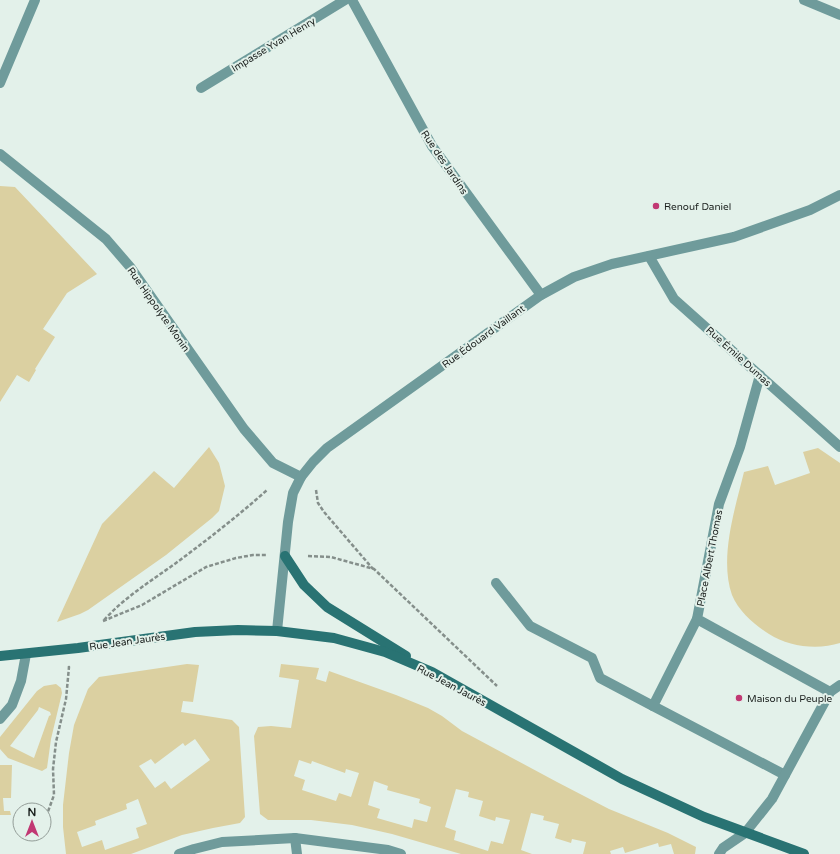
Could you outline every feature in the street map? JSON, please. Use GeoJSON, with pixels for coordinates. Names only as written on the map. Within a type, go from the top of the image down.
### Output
{"type":"FeatureCollection","features":[{"type":"Feature","properties":{"kind":"main road"},"geometry":{"type":"LineString","coordinates":[[285,556],[304,585],[327,607],[432,672]]}},
{"type":"Feature","properties":{"kind":"main road","name":"Rue Jean Jaurès"},"geometry":{"type":"LineString","coordinates":[[0,656],[195,632],[238,630],[277,631],[334,638],[385,652],[432,672],[622,779],[704,817],[804,854]]}},
{"type":"Feature","properties":{"kind":"street"},"geometry":{"type":"LineString","coordinates":[[0,83],[35,0]]}},
{"type":"Feature","properties":{"kind":"street","name":"Impasse Yvan Henry"},"geometry":{"type":"LineString","coordinates":[[201,88],[345,0]]}},
{"type":"Feature","properties":{"kind":"street","name":"Rue des Jardins"},"geometry":{"type":"LineString","coordinates":[[352,0],[432,146],[540,295]]}},
{"type":"Feature","properties":{"kind":"street"},"geometry":{"type":"LineString","coordinates":[[804,0],[840,15]]}},
{"type":"Feature","properties":{"kind":"street","name":"Rue Hippolyte Monin"},"geometry":{"type":"LineString","coordinates":[[0,154],[106,239],[131,268],[244,429],[273,463],[301,477]]}},
{"type":"Feature","properties":{"kind":"street","name":"Rue Édouard Vaillant"},"geometry":{"type":"LineString","coordinates":[[277,631],[288,522],[293,493],[301,477],[327,448],[540,295],[574,277],[612,264],[734,237],[810,210],[840,195]]}},
{"type":"Feature","properties":{"kind":"street","name":"Rue Émile Dumas"},"geometry":{"type":"LineString","coordinates":[[649,256],[674,299],[840,447]]}},
{"type":"Feature","properties":{"kind":"street","name":"Place Albert Thomas"},"geometry":{"type":"LineString","coordinates":[[760,375],[740,447],[719,504],[697,619],[830,692]]}},
{"type":"Feature","properties":{"kind":"street"},"geometry":{"type":"LineString","coordinates":[[496,584],[530,626],[592,658],[600,678],[785,775]]}},
{"type":"Feature","properties":{"kind":"street"},"geometry":{"type":"LineString","coordinates":[[653,706],[697,619]]}},
{"type":"Feature","properties":{"kind":"street"},"geometry":{"type":"LineString","coordinates":[[0,719],[12,704],[21,681],[26,654]]}},
{"type":"Feature","properties":{"kind":"street"},"geometry":{"type":"LineString","coordinates":[[719,854],[723,848],[745,833],[772,799],[830,692],[840,685]]}},
{"type":"Feature","properties":{"kind":"street"},"geometry":{"type":"LineString","coordinates":[[180,854],[222,842],[295,838],[388,850],[402,854]]}},
{"type":"Feature","properties":{"kind":"street"},"geometry":{"type":"LineString","coordinates":[[295,838],[297,854]]}},
{"type":"Feature","properties":{"kind":"path"},"geometry":{"type":"LineString","coordinates":[[316,485],[318,503],[374,569],[499,688]]}},
{"type":"Feature","properties":{"kind":"path"},"geometry":{"type":"LineString","coordinates":[[267,490],[251,505],[202,543],[116,607],[103,621],[142,605],[206,567],[236,558],[252,555],[270,555]]}},
{"type":"Feature","properties":{"kind":"path"},"geometry":{"type":"LineString","coordinates":[[301,556],[331,557],[374,569]]}},
{"type":"Feature","properties":{"kind":"path"},"geometry":{"type":"LineString","coordinates":[[51,802],[54,795],[53,769],[56,742],[66,699],[69,668],[61,668]]}},
{"type":"Feature","properties":{"kind":"shaded area"},"geometry":{"type":"Polygon","coordinates":[[[0,186],[15,187],[97,274],[67,293],[43,329],[55,337],[35,369],[36,370],[29,382],[17,375],[0,402],[0,186]]]}},
{"type":"Feature","properties":{"kind":"shaded area"},"geometry":{"type":"Polygon","coordinates":[[[209,447],[219,463],[225,486],[219,511],[166,555],[88,610],[57,622],[102,524],[154,471],[174,488],[209,447]]]}},
{"type":"Feature","properties":{"kind":"shaded area"},"geometry":{"type":"Polygon","coordinates":[[[818,448],[840,463],[840,643],[813,647],[785,642],[769,634],[748,618],[732,595],[728,581],[727,565],[733,517],[744,472],[768,466],[775,485],[810,473],[803,452],[818,448]]]}},
{"type":"Feature","properties":{"kind":"shaded area"},"geometry":{"type":"Polygon","coordinates":[[[187,664],[199,665],[193,702],[183,701],[181,712],[232,720],[239,727],[245,817],[240,823],[182,835],[131,854],[66,854],[63,827],[63,805],[74,725],[88,689],[99,677],[187,664]],[[195,739],[185,746],[183,743],[155,764],[151,759],[139,766],[155,788],[165,781],[171,789],[210,760],[195,739]],[[138,799],[126,804],[127,809],[95,821],[96,825],[77,832],[82,847],[102,840],[105,850],[139,838],[136,828],[147,824],[138,799]]]}},
{"type":"Feature","properties":{"kind":"shaded area"},"geometry":{"type":"Polygon","coordinates":[[[281,664],[319,668],[316,679],[326,682],[329,671],[428,708],[442,716],[462,731],[609,809],[668,833],[696,847],[695,854],[674,854],[671,844],[659,847],[658,843],[625,853],[623,847],[610,851],[611,854],[583,854],[586,842],[572,839],[571,843],[555,838],[559,824],[543,820],[544,816],[531,813],[521,850],[532,854],[461,854],[392,834],[352,825],[311,820],[268,820],[260,814],[254,736],[258,727],[271,726],[291,728],[299,680],[279,677],[281,664]],[[299,760],[294,776],[305,780],[302,790],[336,801],[339,793],[351,797],[359,773],[346,769],[345,773],[312,761],[311,764],[299,760]],[[374,781],[368,805],[380,809],[377,818],[412,828],[414,819],[427,822],[431,807],[419,803],[420,799],[387,790],[388,786],[374,781]],[[456,789],[445,827],[456,831],[454,840],[488,851],[491,841],[503,844],[510,820],[496,817],[495,821],[479,816],[483,801],[468,797],[469,792],[456,789]]]}},
{"type":"Feature","properties":{"kind":"shaded area"},"geometry":{"type":"Polygon","coordinates":[[[56,684],[61,688],[62,693],[51,739],[47,768],[42,771],[8,758],[0,749],[0,737],[37,691],[44,686],[56,684]],[[39,707],[10,746],[34,758],[49,716],[51,715],[50,712],[39,707]]]}},
{"type":"Feature","properties":{"kind":"shaded area"},"geometry":{"type":"Polygon","coordinates":[[[0,765],[12,765],[11,798],[3,798],[4,811],[10,811],[11,815],[0,815],[0,765]]]}},
{"type":"Feature","properties":{"kind":"place","name":"Renouf Daniel"},"geometry":{"type":"Point","coordinates":[656,206]}},
{"type":"Feature","properties":{"kind":"place","name":"Maison du Peuple"},"geometry":{"type":"Point","coordinates":[739,698]}}]}
